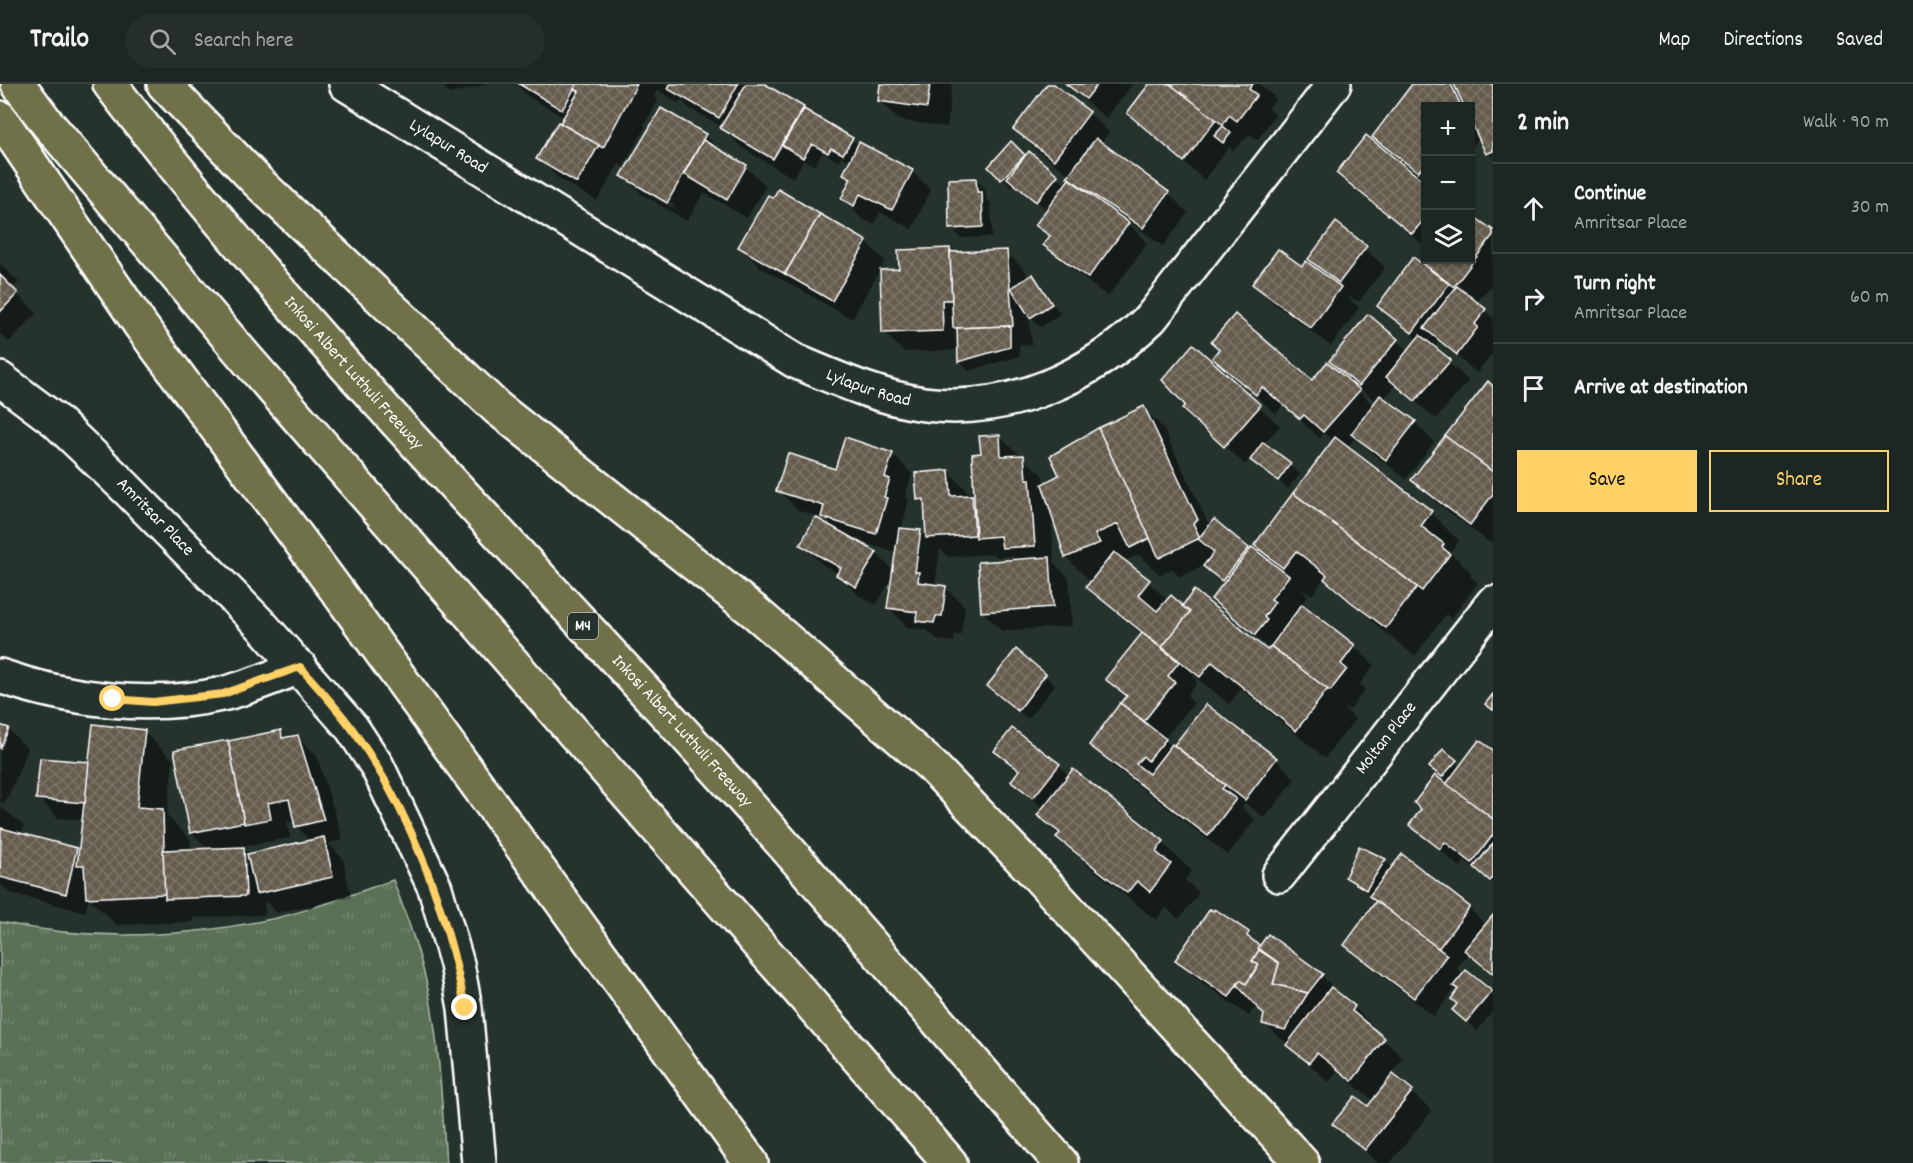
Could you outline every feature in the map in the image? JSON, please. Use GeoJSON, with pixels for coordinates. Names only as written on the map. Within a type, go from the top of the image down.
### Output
{"type":"FeatureCollection","features":[{"type":"Feature","properties":{"kind":"highway"},"geometry":{"type":"LineString","coordinates":[[18,84],[47,123],[245,357],[950,1163]]}},
{"type":"Feature","properties":{"kind":"highway","name":"Inkosi Albert Luthuli Freeway"},"geometry":{"type":"LineString","coordinates":[[110,84],[177,172],[376,401],[728,782],[1062,1163]]}},
{"type":"Feature","properties":{"kind":"highway"},"geometry":{"type":"LineString","coordinates":[[164,84],[257,182],[497,408],[755,612],[932,766],[1036,874],[1302,1163]]}},
{"type":"Feature","properties":{"kind":"highway"},"geometry":{"type":"LineString","coordinates":[[0,118],[141,326],[340,595],[751,1163]]}},
{"type":"Feature","properties":{"kind":"street","name":"Lylapur Road"},"geometry":{"type":"LineString","coordinates":[[346,84],[795,361],[873,391],[923,404],[954,406],[1016,399],[1055,384],[1123,345],[1151,318],[1334,84]]}},
{"type":"Feature","properties":{"kind":"street","name":"Amritsar Place"},"geometry":{"type":"LineString","coordinates":[[0,379],[56,421],[126,488],[300,667],[352,728],[377,766],[435,888],[457,964],[465,1008],[479,1163]]}},
{"type":"Feature","properties":{"kind":"street","name":"Moltan Place"},"geometry":{"type":"LineString","coordinates":[[1279,875],[1493,603]]}},
{"type":"Feature","properties":{"kind":"street"},"geometry":{"type":"LineString","coordinates":[[0,676],[75,695],[153,702],[223,694],[300,667]]}},
{"type":"Feature","properties":{"kind":"green space"},"geometry":{"type":"Polygon","coordinates":[[[393,880],[418,951],[433,1015],[446,1163],[0,1163],[0,922],[66,932],[100,934],[134,935],[201,931],[299,912],[393,880]]]}},
{"type":"Feature","properties":{"kind":"building"},"geometry":{"type":"Polygon","coordinates":[[[519,84],[577,84],[562,110],[519,84]]]}},
{"type":"Feature","properties":{"kind":"building"},"geometry":{"type":"Polygon","coordinates":[[[577,84],[637,84],[603,148],[560,123],[579,91],[574,89],[577,84]]]}},
{"type":"Feature","properties":{"kind":"building"},"geometry":{"type":"Polygon","coordinates":[[[670,84],[738,84],[719,118],[668,89],[670,84]]]}},
{"type":"Feature","properties":{"kind":"building"},"geometry":{"type":"Polygon","coordinates":[[[746,84],[765,84],[804,107],[773,159],[720,128],[746,84]]]}},
{"type":"Feature","properties":{"kind":"building"},"geometry":{"type":"Polygon","coordinates":[[[880,84],[930,84],[927,108],[878,101],[880,84]]]}},
{"type":"Feature","properties":{"kind":"building"},"geometry":{"type":"Polygon","coordinates":[[[1047,84],[1054,84],[1090,112],[1054,160],[1013,129],[1047,84]]]}},
{"type":"Feature","properties":{"kind":"building"},"geometry":{"type":"Polygon","coordinates":[[[1066,84],[1098,84],[1086,99],[1066,84]]]}},
{"type":"Feature","properties":{"kind":"building"},"geometry":{"type":"Polygon","coordinates":[[[1149,84],[1170,84],[1216,119],[1184,162],[1127,113],[1149,84]]]}},
{"type":"Feature","properties":{"kind":"building"},"geometry":{"type":"Polygon","coordinates":[[[1170,84],[1253,84],[1249,89],[1257,95],[1237,121],[1229,115],[1223,125],[1170,84]]]}},
{"type":"Feature","properties":{"kind":"building"},"geometry":{"type":"Polygon","coordinates":[[[1412,84],[1451,84],[1459,102],[1421,102],[1421,168],[1418,172],[1372,137],[1412,84]]]}},
{"type":"Feature","properties":{"kind":"building"},"geometry":{"type":"Polygon","coordinates":[[[1454,84],[1493,84],[1493,151],[1486,154],[1475,131],[1475,102],[1462,102],[1454,84]]]}},
{"type":"Feature","properties":{"kind":"building"},"geometry":{"type":"Polygon","coordinates":[[[661,108],[706,134],[667,203],[621,176],[661,108]]]}},
{"type":"Feature","properties":{"kind":"building"},"geometry":{"type":"Polygon","coordinates":[[[804,109],[853,138],[843,154],[831,148],[828,153],[812,144],[803,158],[782,145],[804,109]]]}},
{"type":"Feature","properties":{"kind":"building"},"geometry":{"type":"Polygon","coordinates":[[[558,122],[599,145],[577,183],[536,159],[558,122]]]}},
{"type":"Feature","properties":{"kind":"building"},"geometry":{"type":"Polygon","coordinates":[[[1223,126],[1231,133],[1223,143],[1214,136],[1223,126]]]}},
{"type":"Feature","properties":{"kind":"building"},"geometry":{"type":"Polygon","coordinates":[[[1366,135],[1421,179],[1421,223],[1412,234],[1336,173],[1366,135]]]}},
{"type":"Feature","properties":{"kind":"building"},"geometry":{"type":"Polygon","coordinates":[[[1096,138],[1169,192],[1143,228],[1067,177],[1096,138]]]}},
{"type":"Feature","properties":{"kind":"building"},"geometry":{"type":"Polygon","coordinates":[[[703,140],[747,165],[727,200],[684,174],[703,140]]]}},
{"type":"Feature","properties":{"kind":"building"},"geometry":{"type":"Polygon","coordinates":[[[1011,141],[1025,155],[1001,180],[988,167],[1011,141]]]}},
{"type":"Feature","properties":{"kind":"building"},"geometry":{"type":"Polygon","coordinates":[[[859,142],[913,170],[892,210],[860,194],[854,206],[841,199],[851,178],[843,174],[859,142]]]}},
{"type":"Feature","properties":{"kind":"building"},"geometry":{"type":"Polygon","coordinates":[[[1029,151],[1058,175],[1036,202],[1007,178],[1029,151]]]}},
{"type":"Feature","properties":{"kind":"building"},"geometry":{"type":"Polygon","coordinates":[[[976,178],[977,192],[982,192],[983,227],[949,229],[948,179],[976,178]]]}},
{"type":"Feature","properties":{"kind":"building"},"geometry":{"type":"Polygon","coordinates":[[[1069,179],[1129,223],[1088,278],[1043,245],[1050,236],[1035,225],[1069,179]]]}},
{"type":"Feature","properties":{"kind":"building"},"geometry":{"type":"Polygon","coordinates":[[[778,189],[820,214],[785,274],[738,247],[768,195],[773,198],[778,189]]]}},
{"type":"Feature","properties":{"kind":"building"},"geometry":{"type":"Polygon","coordinates":[[[820,214],[867,241],[832,301],[785,274],[820,214]]]}},
{"type":"Feature","properties":{"kind":"building"},"geometry":{"type":"Polygon","coordinates":[[[1475,217],[1493,230],[1493,235],[1475,259],[1475,217]]]}},
{"type":"Feature","properties":{"kind":"building"},"geometry":{"type":"Polygon","coordinates":[[[1336,222],[1367,246],[1339,283],[1308,259],[1336,222]]]}},
{"type":"Feature","properties":{"kind":"building"},"geometry":{"type":"Polygon","coordinates":[[[950,248],[952,300],[942,300],[943,331],[882,333],[880,270],[899,269],[898,250],[950,248]]]}},
{"type":"Feature","properties":{"kind":"building"},"geometry":{"type":"Polygon","coordinates":[[[1278,249],[1302,266],[1306,261],[1341,287],[1311,328],[1252,284],[1278,249]]]}},
{"type":"Feature","properties":{"kind":"building"},"geometry":{"type":"Polygon","coordinates":[[[1007,250],[1013,326],[953,328],[950,252],[1007,250]]]}},
{"type":"Feature","properties":{"kind":"building"},"geometry":{"type":"Polygon","coordinates":[[[1413,257],[1449,284],[1412,333],[1377,306],[1413,257]]]}},
{"type":"Feature","properties":{"kind":"building"},"geometry":{"type":"Polygon","coordinates":[[[1424,264],[1471,264],[1454,287],[1424,264]]]}},
{"type":"Feature","properties":{"kind":"building"},"geometry":{"type":"Polygon","coordinates":[[[1033,274],[1052,304],[1030,318],[1011,288],[1033,274]]]}},
{"type":"Feature","properties":{"kind":"building"},"geometry":{"type":"Polygon","coordinates":[[[0,275],[18,293],[0,312],[0,275]]]}},
{"type":"Feature","properties":{"kind":"building"},"geometry":{"type":"Polygon","coordinates":[[[1457,286],[1486,309],[1475,324],[1478,327],[1457,355],[1424,328],[1457,286]]]}},
{"type":"Feature","properties":{"kind":"building"},"geometry":{"type":"Polygon","coordinates":[[[1235,314],[1312,380],[1327,362],[1360,390],[1323,432],[1304,415],[1300,419],[1262,387],[1256,395],[1212,358],[1219,349],[1211,342],[1235,314]]]}},
{"type":"Feature","properties":{"kind":"building"},"geometry":{"type":"Polygon","coordinates":[[[1368,314],[1398,339],[1359,386],[1329,361],[1368,314]]]}},
{"type":"Feature","properties":{"kind":"building"},"geometry":{"type":"Polygon","coordinates":[[[1010,326],[1010,347],[958,362],[957,328],[1010,326]]]}},
{"type":"Feature","properties":{"kind":"building"},"geometry":{"type":"Polygon","coordinates":[[[1420,335],[1451,360],[1415,401],[1386,377],[1420,335]]]}},
{"type":"Feature","properties":{"kind":"building"},"geometry":{"type":"Polygon","coordinates":[[[1193,344],[1261,405],[1224,447],[1182,409],[1185,405],[1162,380],[1193,344]]]}},
{"type":"Feature","properties":{"kind":"building"},"geometry":{"type":"Polygon","coordinates":[[[1488,381],[1493,386],[1493,472],[1445,436],[1488,381]]]}},
{"type":"Feature","properties":{"kind":"building"},"geometry":{"type":"Polygon","coordinates":[[[1380,395],[1416,421],[1386,460],[1351,434],[1380,395]]]}},
{"type":"Feature","properties":{"kind":"building"},"geometry":{"type":"Polygon","coordinates":[[[1144,406],[1198,520],[1193,523],[1200,538],[1159,558],[1098,428],[1144,406]]]}},
{"type":"Feature","properties":{"kind":"building"},"geometry":{"type":"Polygon","coordinates":[[[1098,428],[1150,538],[1130,548],[1118,524],[1095,534],[1100,543],[1065,558],[1042,484],[1059,475],[1050,456],[1098,428]]]}},
{"type":"Feature","properties":{"kind":"building"},"geometry":{"type":"Polygon","coordinates":[[[1000,435],[1001,456],[1024,455],[1026,479],[1030,479],[1035,546],[1002,548],[1000,536],[976,538],[972,454],[981,453],[979,436],[1000,435]]]}},
{"type":"Feature","properties":{"kind":"building"},"geometry":{"type":"Polygon","coordinates":[[[1445,436],[1493,472],[1493,494],[1470,525],[1411,480],[1445,436]]]}},
{"type":"Feature","properties":{"kind":"building"},"geometry":{"type":"Polygon","coordinates":[[[845,437],[893,453],[885,477],[890,479],[884,497],[887,498],[876,534],[821,517],[824,506],[776,491],[788,453],[835,469],[845,437]]]}},
{"type":"Feature","properties":{"kind":"building"},"geometry":{"type":"Polygon","coordinates":[[[1335,437],[1432,511],[1421,526],[1444,544],[1442,547],[1450,554],[1422,591],[1293,493],[1335,437]]]}},
{"type":"Feature","properties":{"kind":"building"},"geometry":{"type":"Polygon","coordinates":[[[1263,442],[1291,463],[1278,481],[1250,460],[1263,442]]]}},
{"type":"Feature","properties":{"kind":"building"},"geometry":{"type":"Polygon","coordinates":[[[949,470],[951,496],[972,495],[975,535],[926,538],[924,499],[917,500],[915,473],[949,470]]]}},
{"type":"Feature","properties":{"kind":"building"},"geometry":{"type":"Polygon","coordinates":[[[1293,493],[1417,587],[1386,628],[1324,579],[1327,575],[1296,551],[1283,568],[1254,545],[1293,493]]]}},
{"type":"Feature","properties":{"kind":"building"},"geometry":{"type":"Polygon","coordinates":[[[815,517],[877,552],[856,587],[836,575],[841,568],[800,545],[815,517]]]}},
{"type":"Feature","properties":{"kind":"building"},"geometry":{"type":"Polygon","coordinates":[[[1214,519],[1249,548],[1222,581],[1203,566],[1214,552],[1198,539],[1214,519]]]}},
{"type":"Feature","properties":{"kind":"building"},"geometry":{"type":"Polygon","coordinates":[[[899,528],[921,530],[915,572],[919,572],[918,582],[946,586],[942,616],[936,616],[934,623],[916,621],[917,612],[887,608],[899,528]]]}},
{"type":"Feature","properties":{"kind":"building"},"geometry":{"type":"Polygon","coordinates":[[[1252,547],[1289,576],[1271,599],[1275,602],[1264,617],[1267,620],[1255,635],[1211,599],[1252,547]]]}},
{"type":"Feature","properties":{"kind":"building"},"geometry":{"type":"Polygon","coordinates":[[[1114,552],[1150,580],[1138,595],[1157,611],[1171,595],[1190,612],[1162,648],[1086,587],[1114,552]]]}},
{"type":"Feature","properties":{"kind":"building"},"geometry":{"type":"Polygon","coordinates":[[[1050,557],[1053,607],[981,612],[978,562],[1050,557]]]}},
{"type":"Feature","properties":{"kind":"building"},"geometry":{"type":"Polygon","coordinates":[[[1194,590],[1267,650],[1271,646],[1328,689],[1296,731],[1212,662],[1200,677],[1162,647],[1190,612],[1182,606],[1194,590]]]}},
{"type":"Feature","properties":{"kind":"building"},"geometry":{"type":"Polygon","coordinates":[[[1302,604],[1355,645],[1341,664],[1347,669],[1330,691],[1271,646],[1302,604]]]}},
{"type":"Feature","properties":{"kind":"building"},"geometry":{"type":"Polygon","coordinates":[[[1142,633],[1179,662],[1168,676],[1175,682],[1144,721],[1120,703],[1127,696],[1105,679],[1142,633]]]}},
{"type":"Feature","properties":{"kind":"building"},"geometry":{"type":"Polygon","coordinates":[[[1016,649],[1046,674],[1018,711],[987,686],[1016,649]]]}},
{"type":"Feature","properties":{"kind":"building"},"geometry":{"type":"Polygon","coordinates":[[[1493,694],[1493,710],[1485,704],[1493,694]]]}},
{"type":"Feature","properties":{"kind":"building"},"geometry":{"type":"Polygon","coordinates":[[[1120,703],[1166,739],[1148,761],[1143,756],[1136,764],[1149,774],[1172,744],[1225,785],[1222,789],[1236,799],[1208,836],[1089,745],[1120,703]]]}},
{"type":"Feature","properties":{"kind":"building"},"geometry":{"type":"Polygon","coordinates":[[[1206,704],[1277,758],[1245,800],[1174,745],[1206,704]]]}},
{"type":"Feature","properties":{"kind":"building"},"geometry":{"type":"Polygon","coordinates":[[[93,724],[145,730],[137,807],[163,809],[165,894],[86,898],[84,865],[77,865],[93,724]]]}},
{"type":"Feature","properties":{"kind":"building"},"geometry":{"type":"Polygon","coordinates":[[[0,725],[9,728],[0,749],[0,725]]]}},
{"type":"Feature","properties":{"kind":"building"},"geometry":{"type":"Polygon","coordinates":[[[1012,728],[1060,764],[1033,798],[1011,781],[1019,770],[994,751],[1012,728]]]}},
{"type":"Feature","properties":{"kind":"building"},"geometry":{"type":"Polygon","coordinates":[[[281,730],[282,738],[298,735],[324,820],[295,827],[289,799],[268,803],[271,819],[244,824],[228,741],[281,730]]]}},
{"type":"Feature","properties":{"kind":"building"},"geometry":{"type":"Polygon","coordinates":[[[228,740],[244,822],[190,833],[174,750],[228,740]]]}},
{"type":"Feature","properties":{"kind":"building"},"geometry":{"type":"Polygon","coordinates":[[[1479,740],[1493,750],[1493,819],[1446,784],[1479,740]]]}},
{"type":"Feature","properties":{"kind":"building"},"geometry":{"type":"Polygon","coordinates":[[[1443,749],[1457,760],[1442,777],[1429,767],[1443,749]]]}},
{"type":"Feature","properties":{"kind":"building"},"geometry":{"type":"Polygon","coordinates":[[[40,758],[89,762],[85,803],[36,799],[40,758]]]}},
{"type":"Feature","properties":{"kind":"building"},"geometry":{"type":"Polygon","coordinates":[[[1073,769],[1164,841],[1156,852],[1171,864],[1150,892],[1137,881],[1127,893],[1056,837],[1060,833],[1037,815],[1073,769]]]}},
{"type":"Feature","properties":{"kind":"building"},"geometry":{"type":"Polygon","coordinates":[[[1435,775],[1493,819],[1493,835],[1472,863],[1445,842],[1440,849],[1409,825],[1421,809],[1414,803],[1435,775]]]}},
{"type":"Feature","properties":{"kind":"building"},"geometry":{"type":"Polygon","coordinates":[[[1,828],[77,848],[66,894],[0,877],[1,828]]]}},
{"type":"Feature","properties":{"kind":"building"},"geometry":{"type":"Polygon","coordinates":[[[324,837],[333,877],[256,894],[247,854],[324,837]]]}},
{"type":"Feature","properties":{"kind":"building"},"geometry":{"type":"Polygon","coordinates":[[[1493,843],[1493,878],[1490,881],[1474,867],[1493,843]]]}},
{"type":"Feature","properties":{"kind":"building"},"geometry":{"type":"Polygon","coordinates":[[[1359,846],[1386,859],[1366,890],[1345,877],[1359,846]]]}},
{"type":"Feature","properties":{"kind":"building"},"geometry":{"type":"Polygon","coordinates":[[[244,847],[246,896],[165,899],[163,850],[244,847]]]}},
{"type":"Feature","properties":{"kind":"building"},"geometry":{"type":"Polygon","coordinates":[[[1402,854],[1470,907],[1438,949],[1369,896],[1402,854]]]}},
{"type":"Feature","properties":{"kind":"building"},"geometry":{"type":"Polygon","coordinates":[[[1376,901],[1447,955],[1414,998],[1344,945],[1376,901]]]}},
{"type":"Feature","properties":{"kind":"building"},"geometry":{"type":"Polygon","coordinates":[[[1210,909],[1214,911],[1215,909],[1249,932],[1247,936],[1262,947],[1252,961],[1259,965],[1246,984],[1240,980],[1229,997],[1175,960],[1210,909]]]}},
{"type":"Feature","properties":{"kind":"building"},"geometry":{"type":"Polygon","coordinates":[[[1493,915],[1493,974],[1464,950],[1493,915]]]}},
{"type":"Feature","properties":{"kind":"building"},"geometry":{"type":"Polygon","coordinates":[[[1268,934],[1323,974],[1308,993],[1273,984],[1279,963],[1258,948],[1268,934]]]}},
{"type":"Feature","properties":{"kind":"building"},"geometry":{"type":"Polygon","coordinates":[[[1259,950],[1279,963],[1273,984],[1308,993],[1285,1030],[1262,1024],[1264,1015],[1237,985],[1240,980],[1246,984],[1259,965],[1252,961],[1259,950]]]}},
{"type":"Feature","properties":{"kind":"building"},"geometry":{"type":"Polygon","coordinates":[[[1466,970],[1492,991],[1466,1022],[1452,1010],[1457,1004],[1451,999],[1458,989],[1453,986],[1466,970]]]}},
{"type":"Feature","properties":{"kind":"building"},"geometry":{"type":"Polygon","coordinates":[[[1331,987],[1355,1006],[1352,1011],[1385,1038],[1352,1081],[1317,1053],[1309,1063],[1286,1045],[1331,987]]]}},
{"type":"Feature","properties":{"kind":"building"},"geometry":{"type":"Polygon","coordinates":[[[1393,1074],[1413,1090],[1365,1150],[1332,1124],[1355,1096],[1368,1106],[1393,1074]]]}},
{"type":"Feature","properties":{"kind":"route"},"geometry":{"type":"LineString","coordinates":[[113,699],[153,702],[223,694],[300,667],[352,728],[377,766],[403,816],[435,888],[457,964],[465,1008]]}}]}
